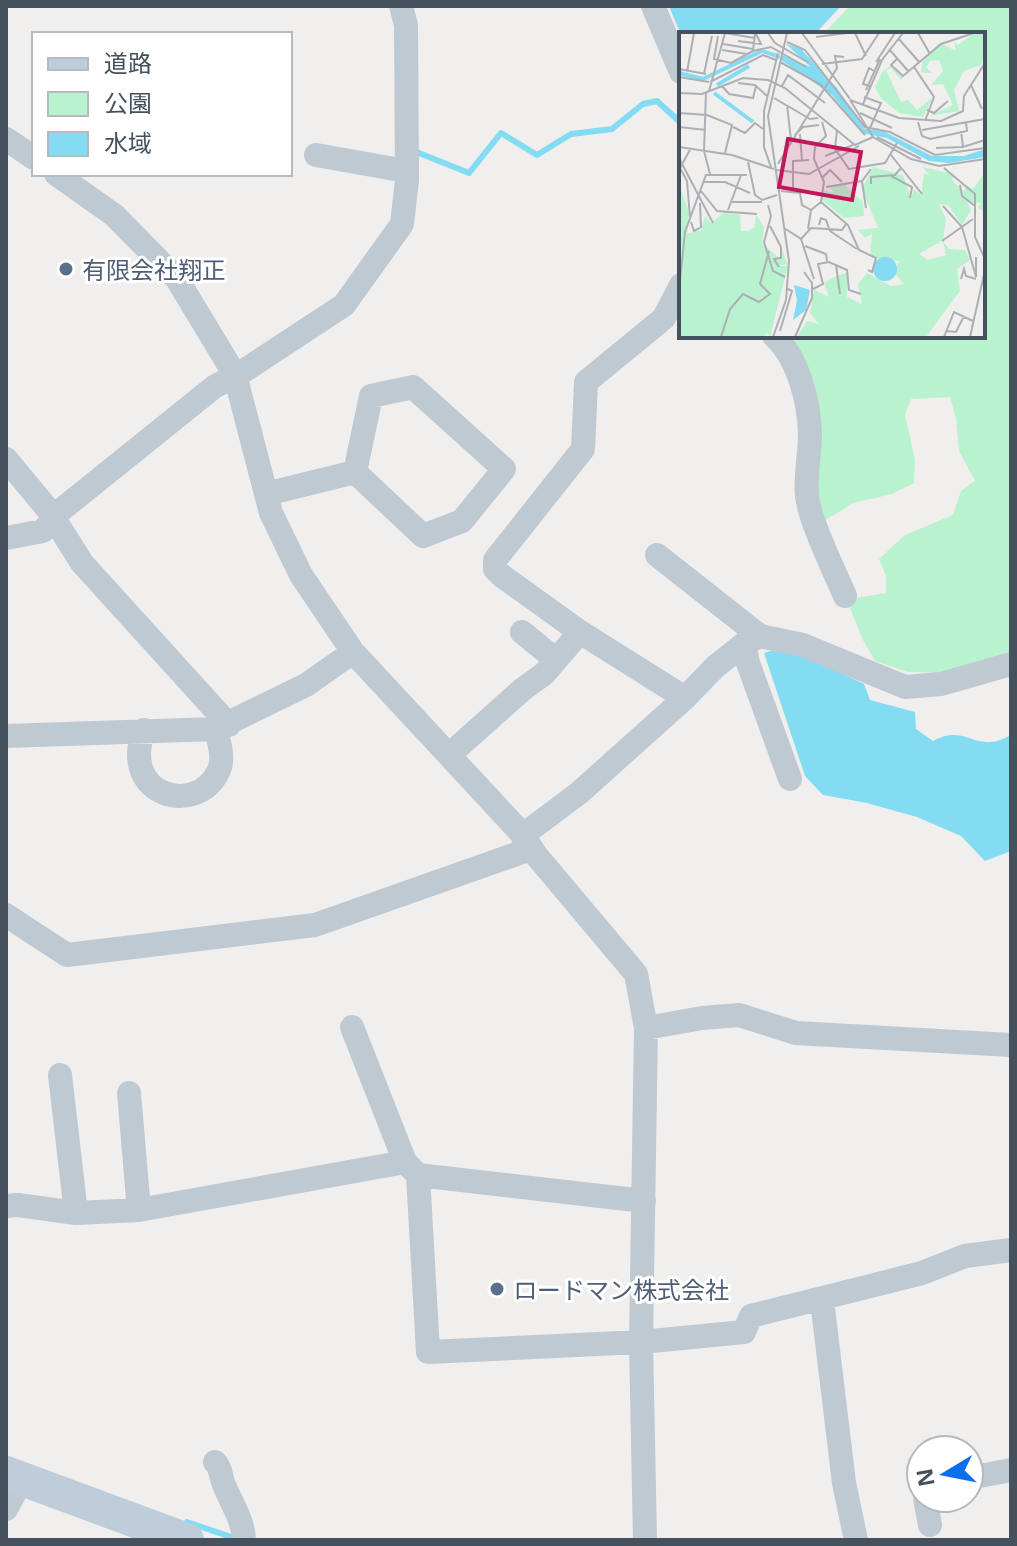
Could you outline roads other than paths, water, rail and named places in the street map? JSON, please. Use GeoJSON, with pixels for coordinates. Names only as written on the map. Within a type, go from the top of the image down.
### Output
{"type":"FeatureCollection","features":[{"type":"Feature","properties":{"kind":"street"},"geometry":{"type":"LineString","coordinates":[[6,538],[43,531],[61,510],[214,387],[344,305],[402,224],[406,25],[401,6]]}},
{"type":"Feature","properties":{"kind":"street"},"geometry":{"type":"LineString","coordinates":[[653,6],[679,67]]}},
{"type":"Feature","properties":{"kind":"street"},"geometry":{"type":"LineString","coordinates":[[6,139],[32,157]]}},
{"type":"Feature","properties":{"kind":"street"},"geometry":{"type":"LineString","coordinates":[[316,155],[401,170]]}},
{"type":"Feature","properties":{"kind":"street"},"geometry":{"type":"LineString","coordinates":[[59,176],[114,215],[177,279],[235,375],[271,513],[301,575],[353,652],[523,835],[536,855],[636,974],[646,1028],[641,1342],[645,1540]]}},
{"type":"Feature","properties":{"kind":"street"},"geometry":{"type":"LineString","coordinates":[[679,289],[664,318],[586,382],[583,449],[495,560],[495,569],[580,632],[685,698]]}},
{"type":"Feature","properties":{"kind":"street"},"geometry":{"type":"LineString","coordinates":[[776,338],[794,364],[804,395],[810,430],[807,497],[845,596]]}},
{"type":"Feature","properties":{"kind":"street"},"geometry":{"type":"LineString","coordinates":[[413,387],[504,469],[462,521],[423,536],[355,472],[371,396],[413,387]]}},
{"type":"Feature","properties":{"kind":"street"},"geometry":{"type":"LineString","coordinates":[[6,459],[55,520],[82,563],[223,727],[218,772],[203,788],[183,795],[155,789],[142,774],[138,754],[144,730]]}},
{"type":"Feature","properties":{"kind":"street"},"geometry":{"type":"LineString","coordinates":[[266,494],[355,472]]}},
{"type":"Feature","properties":{"kind":"street"},"geometry":{"type":"LineString","coordinates":[[657,555],[752,640],[803,645],[905,687],[941,684],[1011,664]]}},
{"type":"Feature","properties":{"kind":"street"},"geometry":{"type":"LineString","coordinates":[[522,632],[556,660]]}},
{"type":"Feature","properties":{"kind":"street"},"geometry":{"type":"LineString","coordinates":[[449,755],[544,674],[580,632]]}},
{"type":"Feature","properties":{"kind":"street"},"geometry":{"type":"LineString","coordinates":[[523,835],[579,793],[715,667],[752,640]]}},
{"type":"Feature","properties":{"kind":"street"},"geometry":{"type":"LineString","coordinates":[[752,640],[748,663],[790,779]]}},
{"type":"Feature","properties":{"kind":"street"},"geometry":{"type":"LineString","coordinates":[[6,736],[223,727],[306,685],[353,652]]}},
{"type":"Feature","properties":{"kind":"street"},"geometry":{"type":"LineString","coordinates":[[6,915],[67,955],[315,925],[525,851],[523,835]]}},
{"type":"Feature","properties":{"kind":"street"},"geometry":{"type":"LineString","coordinates":[[646,1028],[739,1015],[796,1033],[1011,1045]]}},
{"type":"Feature","properties":{"kind":"street"},"geometry":{"type":"LineString","coordinates":[[352,1027],[412,1168],[428,1352],[641,1342],[744,1332],[751,1316],[922,1273],[965,1256],[1011,1250]]}},
{"type":"Feature","properties":{"kind":"street"},"geometry":{"type":"LineString","coordinates":[[60,1075],[76,1213]]}},
{"type":"Feature","properties":{"kind":"street"},"geometry":{"type":"LineString","coordinates":[[129,1093],[139,1210]]}},
{"type":"Feature","properties":{"kind":"street"},"geometry":{"type":"LineString","coordinates":[[6,1206],[76,1213],[139,1210],[412,1168],[644,1201]]}},
{"type":"Feature","properties":{"kind":"street"},"geometry":{"type":"LineString","coordinates":[[822,1300],[844,1483],[856,1540]]}},
{"type":"Feature","properties":{"kind":"street"},"geometry":{"type":"LineString","coordinates":[[215,1462],[220,1467],[222,1481],[240,1519],[244,1539]]}},
{"type":"Feature","properties":{"kind":"street"},"geometry":{"type":"LineString","coordinates":[[985,1475],[1011,1470]]}},
{"type":"Feature","properties":{"kind":"street"},"geometry":{"type":"LineString","coordinates":[[11,1487],[187,1540]]}},
{"type":"Feature","properties":{"kind":"street"},"geometry":{"type":"LineString","coordinates":[[928,1514],[930,1525]]}},
{"type":"Feature","properties":{"kind":"water"},"geometry":{"type":"Polygon","coordinates":[[[669,6],[841,6],[817,32],[680,32],[669,6]]]}},
{"type":"Feature","properties":{"kind":"water"},"geometry":{"type":"Polygon","coordinates":[[[777,649],[814,660],[864,684],[870,700],[915,712],[916,729],[933,741],[955,735],[989,742],[1011,735],[1011,851],[985,861],[961,836],[917,817],[823,795],[805,776],[764,653],[777,649]]]}},
{"type":"Feature","properties":{"kind":"waterway"},"geometry":{"type":"LineString","coordinates":[[414,151],[469,173],[501,133],[537,155],[571,134],[612,129],[643,104],[657,101],[679,121]]}},
{"type":"Feature","properties":{"kind":"waterway"},"geometry":{"type":"LineString","coordinates":[[187,1522],[237,1539]]}},
{"type":"Feature","properties":{"kind":"place","name":"有限会社翔正"},"geometry":{"type":"Point","coordinates":[66,269]}},
{"type":"Feature","properties":{"kind":"place","name":"ロードマン株式会社"},"geometry":{"type":"Point","coordinates":[497,1289]}}]}
